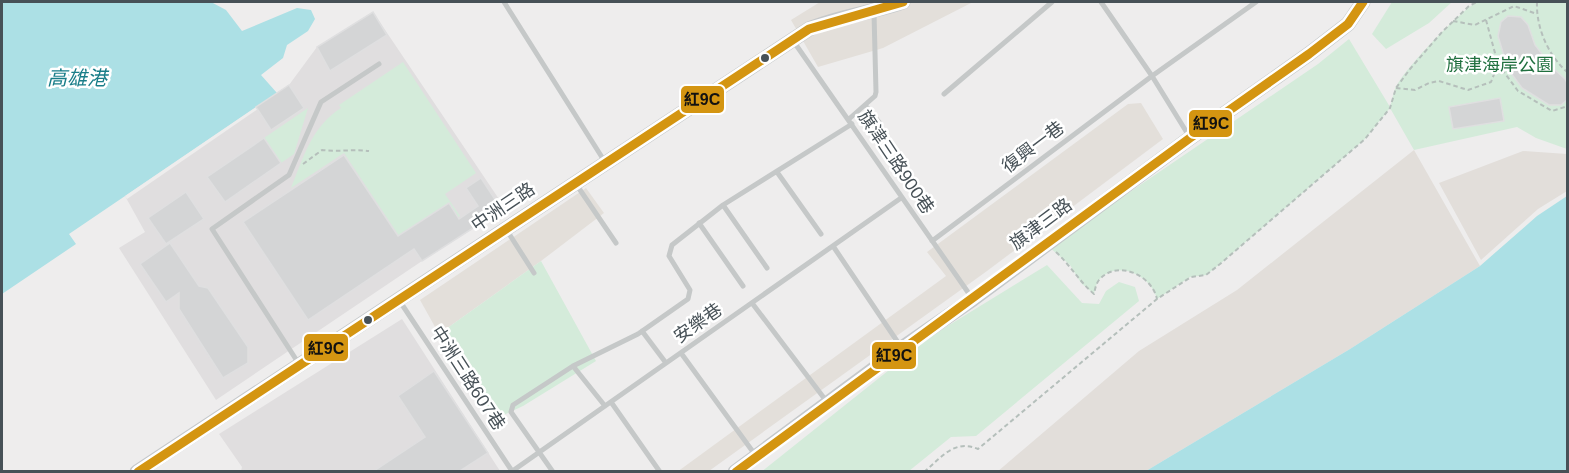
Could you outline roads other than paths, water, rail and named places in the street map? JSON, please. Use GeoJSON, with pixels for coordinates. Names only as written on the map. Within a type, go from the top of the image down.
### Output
{"type":"FeatureCollection","features":[{"type":"Feature","properties":{"kind":"street","name":"中洲三路"},"geometry":{"type":"LineString","coordinates":[[137,471],[300,366],[809,29],[823,23],[903,2]]}},
{"type":"Feature","properties":{"kind":"street","name":"旗津三路"},"geometry":{"type":"LineString","coordinates":[[735,471],[1190,138],[1309,54],[1348,24],[1363,2]]}},
{"type":"Feature","properties":{"kind":"lane"},"geometry":{"type":"LineString","coordinates":[[504,2],[605,162]]}},
{"type":"Feature","properties":{"kind":"lane"},"geometry":{"type":"LineString","coordinates":[[944,94],[1052,2]]}},
{"type":"Feature","properties":{"kind":"lane"},"geometry":{"type":"LineString","coordinates":[[1101,2],[1152,76],[1190,138]]}},
{"type":"Feature","properties":{"kind":"lane","name":"復興一巷"},"geometry":{"type":"LineString","coordinates":[[932,241],[1152,76],[1256,2]]}},
{"type":"Feature","properties":{"kind":"lane"},"geometry":{"type":"LineString","coordinates":[[553,471],[512,412],[513,405],[573,366],[642,331],[688,299],[691,294],[690,290],[669,256],[672,245],[723,206],[851,122],[875,96],[877,88],[874,11]]}},
{"type":"Feature","properties":{"kind":"lane","name":"旗津三路900巷"},"geometry":{"type":"LineString","coordinates":[[793,41],[973,299]]}},
{"type":"Feature","properties":{"kind":"lane"},"geometry":{"type":"LineString","coordinates":[[300,366],[212,229],[290,175],[321,102],[379,64]]}},
{"type":"Feature","properties":{"kind":"lane"},"geometry":{"type":"LineString","coordinates":[[865,105],[879,122]]}},
{"type":"Feature","properties":{"kind":"lane"},"geometry":{"type":"LineString","coordinates":[[777,172],[821,234]]}},
{"type":"Feature","properties":{"kind":"lane"},"geometry":{"type":"LineString","coordinates":[[576,182],[616,243]]}},
{"type":"Feature","properties":{"kind":"lane","name":"安樂巷"},"geometry":{"type":"LineString","coordinates":[[512,471],[902,198]]}},
{"type":"Feature","properties":{"kind":"lane"},"geometry":{"type":"LineString","coordinates":[[723,206],[767,268]]}},
{"type":"Feature","properties":{"kind":"lane"},"geometry":{"type":"LineString","coordinates":[[699,223],[743,286]]}},
{"type":"Feature","properties":{"kind":"lane"},"geometry":{"type":"LineString","coordinates":[[506,229],[534,273]]}},
{"type":"Feature","properties":{"kind":"lane"},"geometry":{"type":"LineString","coordinates":[[833,246],[902,348]]}},
{"type":"Feature","properties":{"kind":"lane","name":"中洲三路607巷"},"geometry":{"type":"LineString","coordinates":[[399,300],[512,471]]}},
{"type":"Feature","properties":{"kind":"lane"},"geometry":{"type":"LineString","coordinates":[[752,303],[828,403]]}},
{"type":"Feature","properties":{"kind":"lane"},"geometry":{"type":"LineString","coordinates":[[642,331],[666,363]]}},
{"type":"Feature","properties":{"kind":"lane"},"geometry":{"type":"LineString","coordinates":[[681,353],[756,456]]}},
{"type":"Feature","properties":{"kind":"lane"},"geometry":{"type":"LineString","coordinates":[[573,366],[605,406]]}},
{"type":"Feature","properties":{"kind":"lane"},"geometry":{"type":"LineString","coordinates":[[611,402],[660,471]]}},
{"type":"Feature","properties":{"kind":"water","name":"高雄港"},"geometry":{"type":"Polygon","coordinates":[[[2,2],[211,2],[226,10],[242,31],[297,8],[311,10],[315,19],[308,31],[287,45],[283,58],[261,75],[277,93],[69,234],[76,244],[2,294],[2,2]]]}},
{"type":"Feature","properties":{"kind":"water"},"geometry":{"type":"Polygon","coordinates":[[[1567,196],[1567,471],[1146,471],[1350,349],[1480,266],[1537,216],[1567,196]]]}},
{"type":"Feature","properties":{"kind":"park label","name":"旗津海岸公園"},"geometry":{"type":"Point","coordinates":[1500,65]}}]}
